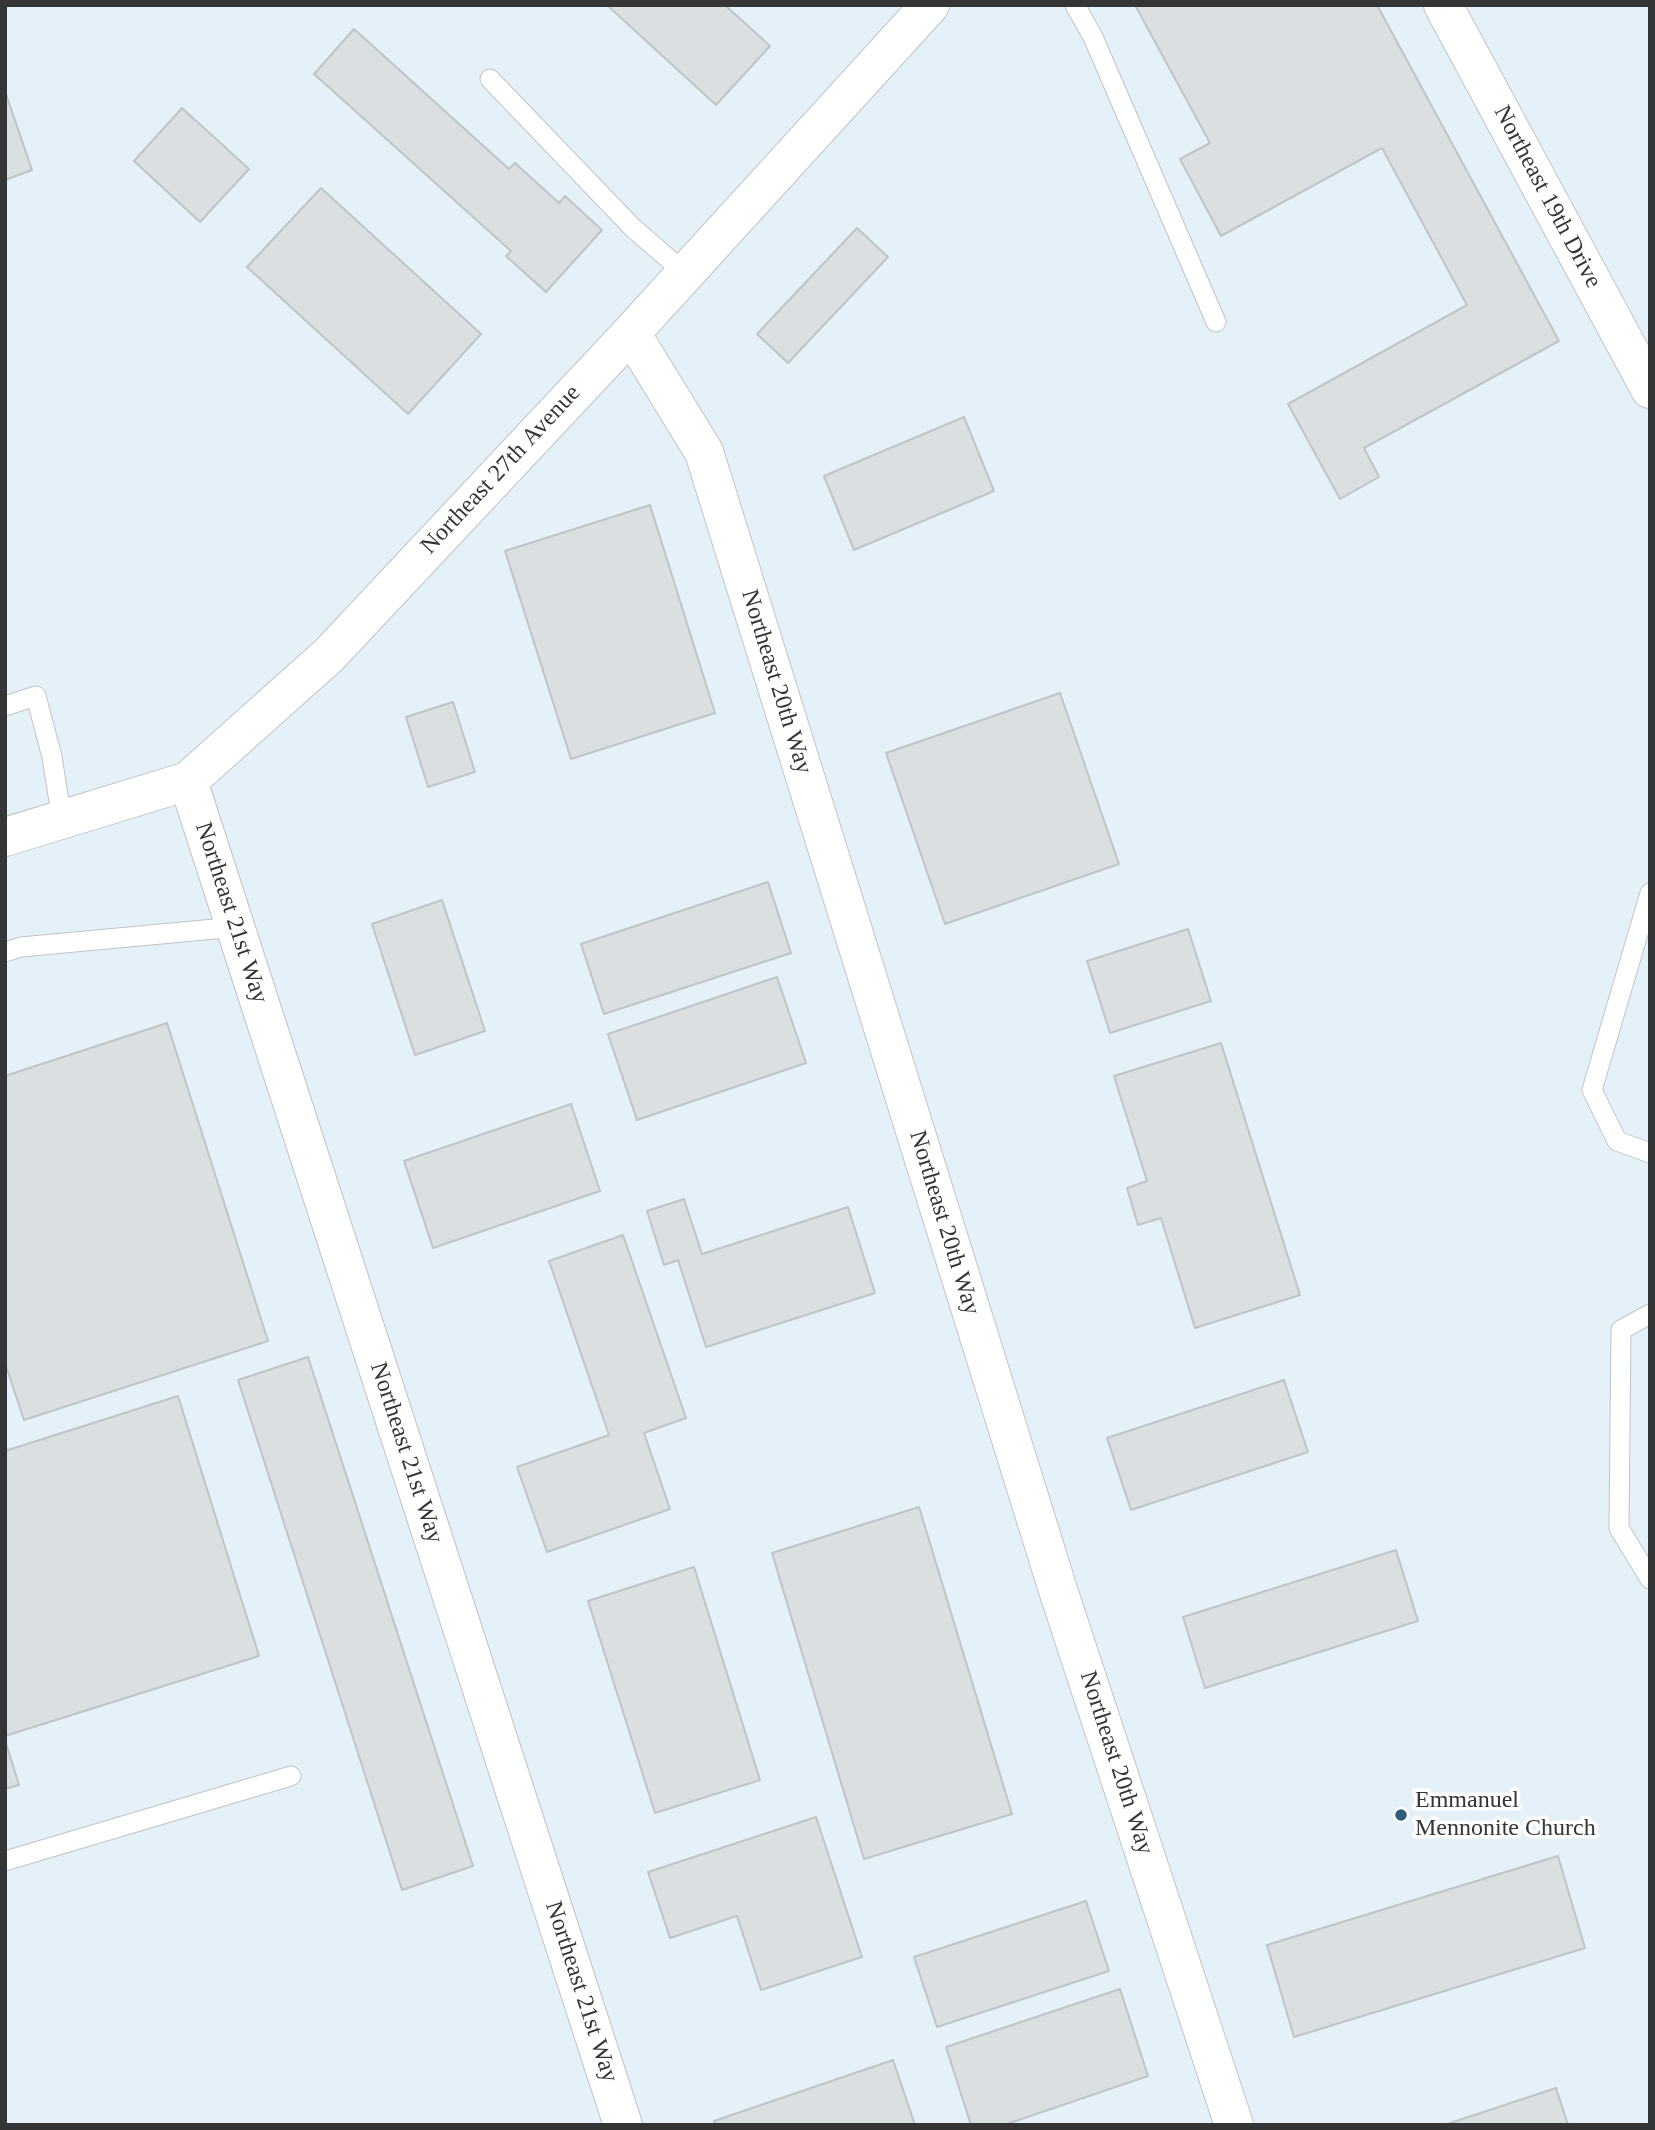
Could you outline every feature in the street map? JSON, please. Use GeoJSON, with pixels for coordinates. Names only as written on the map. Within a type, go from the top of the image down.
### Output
{"type":"FeatureCollection","features":[{"type":"Feature","properties":{"kind":"street","name":"Northeast 27th Avenue"},"geometry":{"type":"LineString","coordinates":[[5,837],[188,781],[329,655],[631,333],[930,5]]}},
{"type":"Feature","properties":{"kind":"street","name":"Northeast 19th Drive"},"geometry":{"type":"LineString","coordinates":[[1443,5],[1650,389]]}},
{"type":"Feature","properties":{"kind":"street","name":"Northeast 20th Way"},"geometry":{"type":"LineString","coordinates":[[631,333],[704,452],[1058,1590],[1234,2125]]}},
{"type":"Feature","properties":{"kind":"street","name":"Northeast 21st Way"},"geometry":{"type":"LineString","coordinates":[[188,781],[623,2125]]}},
{"type":"Feature","properties":{"kind":"lane"},"geometry":{"type":"LineString","coordinates":[[1075,5],[1093,37],[1216,323]]}},
{"type":"Feature","properties":{"kind":"lane"},"geometry":{"type":"LineString","coordinates":[[490,79],[634,228],[685,273]]}},
{"type":"Feature","properties":{"kind":"lane"},"geometry":{"type":"LineString","coordinates":[[5,706],[36,696],[52,757],[62,820]]}},
{"type":"Feature","properties":{"kind":"lane"},"geometry":{"type":"LineString","coordinates":[[1650,893],[1592,1090],[1617,1141],[1650,1153]]}},
{"type":"Feature","properties":{"kind":"lane"},"geometry":{"type":"LineString","coordinates":[[5,952],[22,947],[236,927]]}},
{"type":"Feature","properties":{"kind":"lane"},"geometry":{"type":"LineString","coordinates":[[1650,1314],[1620,1330],[1619,1528],[1650,1579]]}},
{"type":"Feature","properties":{"kind":"lane"},"geometry":{"type":"LineString","coordinates":[[5,1861],[291,1776]]}},
{"type":"Feature","properties":{"kind":"shaded area"},"geometry":{"type":"Polygon","coordinates":[[[5,5],[1650,5],[1650,2125],[5,2125],[5,5]]]}},
{"type":"Feature","properties":{"kind":"building"},"geometry":{"type":"Polygon","coordinates":[[[607,5],[725,5],[770,46],[716,105],[607,5]]]}},
{"type":"Feature","properties":{"kind":"building"},"geometry":{"type":"Polygon","coordinates":[[[1135,5],[1377,5],[1559,341],[1364,448],[1379,477],[1340,499],[1288,404],[1467,305],[1382,148],[1221,236],[1180,159],[1210,143],[1135,5]]]}},
{"type":"Feature","properties":{"kind":"building"},"geometry":{"type":"Polygon","coordinates":[[[354,29],[509,169],[515,163],[559,203],[565,196],[602,230],[546,292],[506,256],[511,251],[314,74],[354,29]]]}},
{"type":"Feature","properties":{"kind":"building"},"geometry":{"type":"Polygon","coordinates":[[[5,91],[32,170],[5,180],[5,91]]]}},
{"type":"Feature","properties":{"kind":"building"},"geometry":{"type":"Polygon","coordinates":[[[182,108],[249,169],[200,222],[134,161],[182,108]]]}},
{"type":"Feature","properties":{"kind":"building"},"geometry":{"type":"Polygon","coordinates":[[[321,188],[481,334],[408,414],[247,267],[321,188]]]}},
{"type":"Feature","properties":{"kind":"building"},"geometry":{"type":"Polygon","coordinates":[[[857,228],[888,257],[788,363],[757,334],[857,228]]]}},
{"type":"Feature","properties":{"kind":"building"},"geometry":{"type":"Polygon","coordinates":[[[964,417],[994,491],[854,550],[824,476],[964,417]]]}},
{"type":"Feature","properties":{"kind":"building"},"geometry":{"type":"Polygon","coordinates":[[[650,505],[715,713],[571,759],[505,551],[650,505]]]}},
{"type":"Feature","properties":{"kind":"building"},"geometry":{"type":"Polygon","coordinates":[[[1060,693],[1119,864],[945,924],[886,753],[1060,693]]]}},
{"type":"Feature","properties":{"kind":"building"},"geometry":{"type":"Polygon","coordinates":[[[453,702],[475,772],[428,787],[406,717],[453,702]]]}},
{"type":"Feature","properties":{"kind":"building"},"geometry":{"type":"Polygon","coordinates":[[[768,882],[791,953],[604,1014],[581,944],[768,882]]]}},
{"type":"Feature","properties":{"kind":"building"},"geometry":{"type":"Polygon","coordinates":[[[442,900],[485,1031],[415,1055],[372,924],[442,900]]]}},
{"type":"Feature","properties":{"kind":"building"},"geometry":{"type":"Polygon","coordinates":[[[1188,929],[1211,1001],[1110,1033],[1087,961],[1188,929]]]}},
{"type":"Feature","properties":{"kind":"building"},"geometry":{"type":"Polygon","coordinates":[[[777,977],[806,1063],[637,1120],[608,1034],[777,977]]]}},
{"type":"Feature","properties":{"kind":"building"},"geometry":{"type":"Polygon","coordinates":[[[167,1023],[268,1341],[24,1420],[5,1363],[5,1076],[167,1023]]]}},
{"type":"Feature","properties":{"kind":"building"},"geometry":{"type":"Polygon","coordinates":[[[1221,1043],[1300,1295],[1195,1328],[1161,1218],[1138,1225],[1127,1188],[1147,1181],[1114,1076],[1221,1043]]]}},
{"type":"Feature","properties":{"kind":"building"},"geometry":{"type":"Polygon","coordinates":[[[571,1104],[600,1191],[433,1248],[404,1161],[571,1104]]]}},
{"type":"Feature","properties":{"kind":"building"},"geometry":{"type":"Polygon","coordinates":[[[684,1199],[702,1254],[848,1207],[875,1293],[706,1347],[678,1260],[664,1265],[647,1211],[684,1199]]]}},
{"type":"Feature","properties":{"kind":"building"},"geometry":{"type":"Polygon","coordinates":[[[623,1235],[686,1418],[644,1433],[670,1509],[547,1552],[517,1467],[609,1435],[549,1261],[623,1235]]]}},
{"type":"Feature","properties":{"kind":"building"},"geometry":{"type":"Polygon","coordinates":[[[308,1357],[473,1866],[402,1890],[238,1380],[308,1357]]]}},
{"type":"Feature","properties":{"kind":"building"},"geometry":{"type":"Polygon","coordinates":[[[1284,1380],[1308,1452],[1131,1510],[1107,1438],[1284,1380]]]}},
{"type":"Feature","properties":{"kind":"building"},"geometry":{"type":"Polygon","coordinates":[[[178,1396],[259,1656],[5,1736],[5,1451],[178,1396]]]}},
{"type":"Feature","properties":{"kind":"building"},"geometry":{"type":"Polygon","coordinates":[[[919,1507],[1012,1814],[864,1859],[772,1553],[919,1507]]]}},
{"type":"Feature","properties":{"kind":"building"},"geometry":{"type":"Polygon","coordinates":[[[1396,1550],[1418,1621],[1205,1688],[1183,1617],[1396,1550]]]}},
{"type":"Feature","properties":{"kind":"building"},"geometry":{"type":"Polygon","coordinates":[[[694,1567],[760,1780],[655,1813],[588,1601],[694,1567]]]}},
{"type":"Feature","properties":{"kind":"building"},"geometry":{"type":"Polygon","coordinates":[[[5,1740],[19,1785],[5,1789],[5,1740]]]}},
{"type":"Feature","properties":{"kind":"building"},"geometry":{"type":"Polygon","coordinates":[[[816,1817],[862,1957],[761,1990],[737,1916],[670,1938],[648,1872],[816,1817]]]}},
{"type":"Feature","properties":{"kind":"building"},"geometry":{"type":"Polygon","coordinates":[[[1558,1856],[1585,1948],[1294,2037],[1267,1945],[1558,1856]]]}},
{"type":"Feature","properties":{"kind":"building"},"geometry":{"type":"Polygon","coordinates":[[[1086,1901],[1109,1971],[937,2027],[914,1957],[1086,1901]]]}},
{"type":"Feature","properties":{"kind":"building"},"geometry":{"type":"Polygon","coordinates":[[[1120,1989],[1148,2076],[1004,2125],[971,2125],[946,2047],[1120,1989]]]}},
{"type":"Feature","properties":{"kind":"building"},"geometry":{"type":"Polygon","coordinates":[[[893,2060],[915,2125],[715,2125],[714,2121],[893,2060]]]}},
{"type":"Feature","properties":{"kind":"building"},"geometry":{"type":"Polygon","coordinates":[[[1556,2088],[1568,2125],[1444,2125],[1556,2088]]]}},
{"type":"Feature","properties":{"kind":"place","name":"Emmanuel Mennonite Church"},"geometry":{"type":"Point","coordinates":[1401,1815]}}]}
